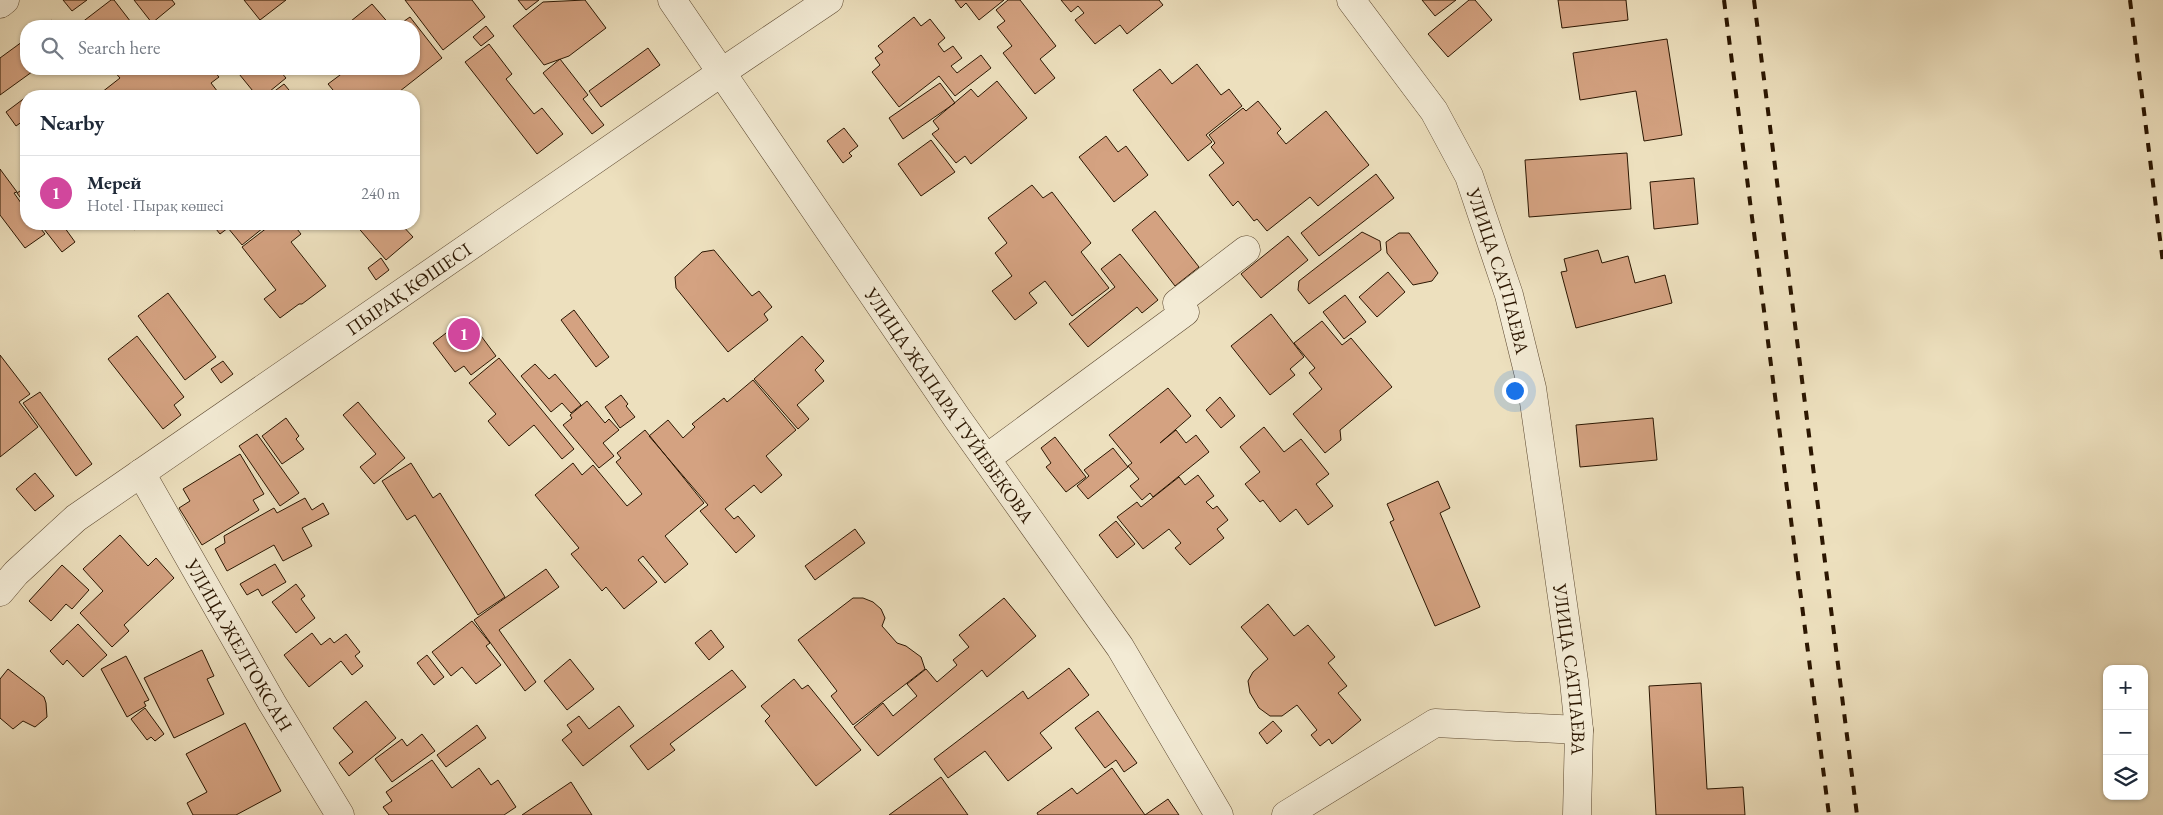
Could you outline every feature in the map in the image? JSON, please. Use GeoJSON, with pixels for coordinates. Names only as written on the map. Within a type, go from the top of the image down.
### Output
{"type":"FeatureCollection","features":[{"type":"Feature","properties":{"kind":"street"},"geometry":{"type":"LineString","coordinates":[[0,4],[5,0]]}},
{"type":"Feature","properties":{"kind":"street","name":"УЛИЦА ЖАПАРА ТУЙЕБЕКОВА"},"geometry":{"type":"LineString","coordinates":[[672,0],[957,418],[1120,647],[1219,815]]}},
{"type":"Feature","properties":{"kind":"street","name":"ПЫРАҚ КӨШЕСІ"},"geometry":{"type":"LineString","coordinates":[[0,592],[16,572],[76,518],[829,0]]}},
{"type":"Feature","properties":{"kind":"street","name":"УЛИЦА САТПАЕВА"},"geometry":{"type":"LineString","coordinates":[[1351,0],[1434,111],[1469,176],[1509,295],[1532,388],[1579,730],[1577,815]]}},
{"type":"Feature","properties":{"kind":"street"},"geometry":{"type":"LineString","coordinates":[[987,458],[1181,308],[1246,250]]}},
{"type":"Feature","properties":{"kind":"street","name":"УЛИЦА ЖЕЛТОКСАН"},"geometry":{"type":"LineString","coordinates":[[141,473],[272,703],[340,815]]}},
{"type":"Feature","properties":{"kind":"street"},"geometry":{"type":"LineString","coordinates":[[1286,815],[1435,723],[1579,730]]}},
{"type":"Feature","properties":{"kind":"building"},"geometry":{"type":"Polygon","coordinates":[[[63,0],[87,0],[72,11],[63,0]]]}},
{"type":"Feature","properties":{"kind":"building"},"geometry":{"type":"Polygon","coordinates":[[[111,0],[114,0],[129,20],[85,20],[111,0]]]}},
{"type":"Feature","properties":{"kind":"building"},"geometry":{"type":"Polygon","coordinates":[[[134,0],[172,0],[175,4],[156,20],[150,20],[134,0]]]}},
{"type":"Feature","properties":{"kind":"building"},"geometry":{"type":"Polygon","coordinates":[[[244,0],[286,0],[260,20],[244,0]]]}},
{"type":"Feature","properties":{"kind":"building"},"geometry":{"type":"Polygon","coordinates":[[[405,0],[472,0],[485,17],[443,50],[405,0]]]}},
{"type":"Feature","properties":{"kind":"building"},"geometry":{"type":"Polygon","coordinates":[[[518,0],[539,0],[526,10],[518,0]]]}},
{"type":"Feature","properties":{"kind":"building"},"geometry":{"type":"Polygon","coordinates":[[[585,0],[606,28],[569,56],[544,65],[513,26],[543,2],[585,0]]]}},
{"type":"Feature","properties":{"kind":"building"},"geometry":{"type":"Polygon","coordinates":[[[955,0],[1004,0],[979,20],[966,3],[961,8],[955,0]]]}},
{"type":"Feature","properties":{"kind":"building"},"geometry":{"type":"Polygon","coordinates":[[[1008,0],[1020,0],[1056,46],[1040,59],[1055,78],[1035,94],[1003,53],[1012,46],[997,27],[1005,21],[996,10],[1008,0]]]}},
{"type":"Feature","properties":{"kind":"building"},"geometry":{"type":"Polygon","coordinates":[[[1061,0],[1159,0],[1163,5],[1127,34],[1120,25],[1095,44],[1075,20],[1084,13],[1078,6],[1071,12],[1061,0]]]}},
{"type":"Feature","properties":{"kind":"building"},"geometry":{"type":"Polygon","coordinates":[[[1422,0],[1456,0],[1435,16],[1422,0]]]}},
{"type":"Feature","properties":{"kind":"building"},"geometry":{"type":"Polygon","coordinates":[[[1469,0],[1475,0],[1492,20],[1448,57],[1428,34],[1469,0]]]}},
{"type":"Feature","properties":{"kind":"building"},"geometry":{"type":"Polygon","coordinates":[[[1558,0],[1626,0],[1628,20],[1562,28],[1558,0]]]}},
{"type":"Feature","properties":{"kind":"building"},"geometry":{"type":"Polygon","coordinates":[[[372,4],[386,20],[352,20],[372,4]]]}},
{"type":"Feature","properties":{"kind":"building"},"geometry":{"type":"Polygon","coordinates":[[[914,17],[921,26],[930,19],[945,38],[938,44],[944,52],[953,46],[962,58],[951,66],[957,73],[981,55],[991,68],[955,96],[939,76],[899,107],[872,72],[880,65],[875,58],[883,52],[878,46],[914,17]]]}},
{"type":"Feature","properties":{"kind":"building"},"geometry":{"type":"Polygon","coordinates":[[[486,26],[494,36],[481,46],[473,37],[486,26]]]}},
{"type":"Feature","properties":{"kind":"building"},"geometry":{"type":"Polygon","coordinates":[[[420,30],[442,58],[401,90],[333,90],[328,84],[340,75],[420,75],[420,30]]]}},
{"type":"Feature","properties":{"kind":"building"},"geometry":{"type":"Polygon","coordinates":[[[1667,39],[1682,135],[1644,141],[1636,91],[1580,100],[1573,53],[1667,39]]]}},
{"type":"Feature","properties":{"kind":"building"},"geometry":{"type":"Polygon","coordinates":[[[20,43],[20,75],[28,75],[0,95],[0,58],[20,43]]]}},
{"type":"Feature","properties":{"kind":"building"},"geometry":{"type":"Polygon","coordinates":[[[489,44],[512,74],[506,79],[534,114],[542,108],[563,134],[537,154],[465,62],[489,44]]]}},
{"type":"Feature","properties":{"kind":"building"},"geometry":{"type":"Polygon","coordinates":[[[648,48],[660,65],[601,107],[589,91],[648,48]]]}},
{"type":"Feature","properties":{"kind":"building"},"geometry":{"type":"Polygon","coordinates":[[[560,59],[588,95],[583,99],[604,125],[592,134],[543,73],[560,59]]]}},
{"type":"Feature","properties":{"kind":"building"},"geometry":{"type":"Polygon","coordinates":[[[1197,64],[1221,95],[1229,89],[1242,106],[1206,135],[1212,142],[1188,161],[1133,90],[1160,69],[1172,84],[1197,64]]]}},
{"type":"Feature","properties":{"kind":"building"},"geometry":{"type":"Polygon","coordinates":[[[117,75],[217,75],[219,77],[211,83],[216,90],[105,90],[120,78],[117,75]]]}},
{"type":"Feature","properties":{"kind":"building"},"geometry":{"type":"Polygon","coordinates":[[[240,75],[283,75],[286,78],[271,90],[252,90],[240,75]]]}},
{"type":"Feature","properties":{"kind":"building"},"geometry":{"type":"Polygon","coordinates":[[[997,81],[1027,118],[971,164],[965,156],[956,163],[932,134],[939,129],[933,121],[971,89],[978,97],[997,81]]]}},
{"type":"Feature","properties":{"kind":"building"},"geometry":{"type":"Polygon","coordinates":[[[940,83],[955,103],[903,139],[889,118],[940,83]]]}},
{"type":"Feature","properties":{"kind":"building"},"geometry":{"type":"Polygon","coordinates":[[[284,84],[289,90],[276,90],[284,84]]]}},
{"type":"Feature","properties":{"kind":"building"},"geometry":{"type":"Polygon","coordinates":[[[1258,101],[1281,129],[1277,133],[1286,144],[1326,111],[1369,165],[1318,206],[1310,197],[1267,231],[1257,219],[1254,221],[1238,201],[1233,206],[1209,175],[1224,163],[1211,147],[1215,143],[1209,135],[1243,108],[1246,111],[1258,101]]]}},
{"type":"Feature","properties":{"kind":"building"},"geometry":{"type":"Polygon","coordinates":[[[20,102],[20,123],[16,126],[6,112],[20,102]]]}},
{"type":"Feature","properties":{"kind":"building"},"geometry":{"type":"Polygon","coordinates":[[[844,128],[858,146],[849,153],[852,156],[843,163],[827,141],[844,128]]]}},
{"type":"Feature","properties":{"kind":"building"},"geometry":{"type":"Polygon","coordinates":[[[1106,136],[1118,152],[1126,146],[1148,175],[1114,202],[1079,157],[1106,136]]]}},
{"type":"Feature","properties":{"kind":"building"},"geometry":{"type":"Polygon","coordinates":[[[931,140],[955,172],[921,196],[898,164],[931,140]]]}},
{"type":"Feature","properties":{"kind":"building"},"geometry":{"type":"Polygon","coordinates":[[[1627,153],[1631,209],[1529,217],[1525,160],[1627,153]]]}},
{"type":"Feature","properties":{"kind":"building"},"geometry":{"type":"Polygon","coordinates":[[[0,169],[17,192],[14,193],[20,202],[20,230],[42,230],[45,234],[25,248],[0,215],[0,169]]]}},
{"type":"Feature","properties":{"kind":"building"},"geometry":{"type":"Polygon","coordinates":[[[1376,174],[1394,198],[1319,256],[1301,233],[1376,174]]]}},
{"type":"Feature","properties":{"kind":"building"},"geometry":{"type":"Polygon","coordinates":[[[1694,178],[1698,224],[1654,229],[1650,182],[1694,178]]]}},
{"type":"Feature","properties":{"kind":"building"},"geometry":{"type":"Polygon","coordinates":[[[1032,185],[1043,198],[1052,192],[1091,243],[1081,252],[1109,288],[1072,316],[1045,281],[1029,293],[1037,303],[1015,320],[992,291],[1012,276],[995,253],[1007,243],[988,218],[1032,185]]]}},
{"type":"Feature","properties":{"kind":"building"},"geometry":{"type":"Polygon","coordinates":[[[1155,211],[1199,267],[1175,286],[1132,230],[1155,211]]]}},
{"type":"Feature","properties":{"kind":"building"},"geometry":{"type":"Polygon","coordinates":[[[45,230],[66,230],[75,242],[62,252],[45,230]]]}},
{"type":"Feature","properties":{"kind":"building"},"geometry":{"type":"Polygon","coordinates":[[[217,230],[225,230],[220,234],[217,230]]]}},
{"type":"Feature","properties":{"kind":"building"},"geometry":{"type":"Polygon","coordinates":[[[230,230],[261,230],[242,245],[230,230]]]}},
{"type":"Feature","properties":{"kind":"building"},"geometry":{"type":"Polygon","coordinates":[[[264,230],[298,230],[301,234],[291,242],[326,286],[280,318],[264,299],[276,290],[242,247],[264,230]]]}},
{"type":"Feature","properties":{"kind":"building"},"geometry":{"type":"Polygon","coordinates":[[[360,230],[407,230],[413,237],[386,260],[360,230]]]}},
{"type":"Feature","properties":{"kind":"building"},"geometry":{"type":"Polygon","coordinates":[[[1362,232],[1380,241],[1381,250],[1309,304],[1298,290],[1299,281],[1362,232]]]}},
{"type":"Feature","properties":{"kind":"building"},"geometry":{"type":"Polygon","coordinates":[[[1399,233],[1409,233],[1438,273],[1432,281],[1413,285],[1387,253],[1386,242],[1399,233]]]}},
{"type":"Feature","properties":{"kind":"building"},"geometry":{"type":"Polygon","coordinates":[[[1288,236],[1308,260],[1261,298],[1241,274],[1288,236]]]}},
{"type":"Feature","properties":{"kind":"building"},"geometry":{"type":"Polygon","coordinates":[[[714,250],[752,296],[759,291],[772,307],[764,314],[768,320],[728,352],[676,288],[675,277],[702,252],[714,250]]]}},
{"type":"Feature","properties":{"kind":"building"},"geometry":{"type":"Polygon","coordinates":[[[1598,250],[1602,263],[1628,256],[1635,283],[1665,275],[1672,303],[1576,328],[1561,272],[1567,271],[1564,259],[1598,250]]]}},
{"type":"Feature","properties":{"kind":"building"},"geometry":{"type":"Polygon","coordinates":[[[1120,254],[1158,300],[1142,313],[1137,307],[1088,347],[1069,324],[1115,287],[1101,269],[1120,254]]]}},
{"type":"Feature","properties":{"kind":"building"},"geometry":{"type":"Polygon","coordinates":[[[381,258],[389,270],[376,280],[368,268],[381,258]]]}},
{"type":"Feature","properties":{"kind":"building"},"geometry":{"type":"Polygon","coordinates":[[[1388,272],[1405,292],[1377,317],[1359,297],[1388,272]]]}},
{"type":"Feature","properties":{"kind":"building"},"geometry":{"type":"Polygon","coordinates":[[[168,293],[216,357],[185,380],[138,316],[168,293]]]}},
{"type":"Feature","properties":{"kind":"building"},"geometry":{"type":"Polygon","coordinates":[[[1345,295],[1366,322],[1344,339],[1323,312],[1345,295]]]}},
{"type":"Feature","properties":{"kind":"building"},"geometry":{"type":"Polygon","coordinates":[[[574,310],[609,357],[596,367],[561,320],[574,310]]]}},
{"type":"Feature","properties":{"kind":"building"},"geometry":{"type":"Polygon","coordinates":[[[1271,314],[1304,357],[1290,369],[1295,375],[1270,395],[1231,346],[1271,314]]]}},
{"type":"Feature","properties":{"kind":"building"},"geometry":{"type":"Polygon","coordinates":[[[467,317],[496,356],[471,375],[464,366],[455,372],[433,343],[467,317]]]}},
{"type":"Feature","properties":{"kind":"building"},"geometry":{"type":"Polygon","coordinates":[[[1322,321],[1342,345],[1351,338],[1392,387],[1340,430],[1341,440],[1325,453],[1293,414],[1322,389],[1309,373],[1315,368],[1294,343],[1322,321]]]}},
{"type":"Feature","properties":{"kind":"building"},"geometry":{"type":"Polygon","coordinates":[[[137,336],[184,397],[174,405],[181,415],[163,429],[108,359],[137,336]]]}},
{"type":"Feature","properties":{"kind":"building"},"geometry":{"type":"Polygon","coordinates":[[[802,336],[824,361],[815,370],[824,381],[797,405],[809,419],[798,429],[754,379],[802,336]]]}},
{"type":"Feature","properties":{"kind":"building"},"geometry":{"type":"Polygon","coordinates":[[[0,355],[30,394],[19,402],[38,427],[0,457],[0,355]]]}},
{"type":"Feature","properties":{"kind":"building"},"geometry":{"type":"Polygon","coordinates":[[[499,358],[574,449],[562,459],[534,425],[509,446],[488,421],[496,414],[469,383],[499,358]]]}},
{"type":"Feature","properties":{"kind":"building"},"geometry":{"type":"Polygon","coordinates":[[[223,361],[233,374],[221,383],[211,369],[223,361]]]}},
{"type":"Feature","properties":{"kind":"building"},"geometry":{"type":"Polygon","coordinates":[[[535,364],[549,379],[555,374],[581,405],[571,413],[562,403],[551,412],[521,376],[535,364]]]}},
{"type":"Feature","properties":{"kind":"building"},"geometry":{"type":"Polygon","coordinates":[[[753,380],[796,430],[766,456],[782,475],[761,493],[754,485],[725,509],[734,519],[738,516],[755,536],[736,553],[700,511],[708,505],[649,436],[668,420],[683,438],[695,427],[692,424],[724,398],[727,402],[753,380]]]}},
{"type":"Feature","properties":{"kind":"building"},"geometry":{"type":"Polygon","coordinates":[[[1168,388],[1191,416],[1160,443],[1176,430],[1186,443],[1196,435],[1209,452],[1153,497],[1150,493],[1142,500],[1130,486],[1139,479],[1128,466],[1132,463],[1109,435],[1168,388]]]}},
{"type":"Feature","properties":{"kind":"building"},"geometry":{"type":"Polygon","coordinates":[[[40,392],[92,464],[76,476],[23,403],[40,392]]]}},
{"type":"Feature","properties":{"kind":"building"},"geometry":{"type":"Polygon","coordinates":[[[621,395],[628,404],[626,406],[635,417],[620,428],[605,407],[621,395]]]}},
{"type":"Feature","properties":{"kind":"building"},"geometry":{"type":"Polygon","coordinates":[[[1220,397],[1235,416],[1221,428],[1206,410],[1220,397]]]}},
{"type":"Feature","properties":{"kind":"building"},"geometry":{"type":"Polygon","coordinates":[[[587,401],[605,423],[609,419],[619,430],[603,443],[614,456],[599,468],[563,425],[572,418],[570,415],[587,401]]]}},
{"type":"Feature","properties":{"kind":"building"},"geometry":{"type":"Polygon","coordinates":[[[358,402],[405,458],[374,484],[360,467],[376,454],[343,415],[358,402]]]}},
{"type":"Feature","properties":{"kind":"building"},"geometry":{"type":"Polygon","coordinates":[[[286,418],[299,436],[296,439],[304,449],[282,464],[262,436],[286,418]]]}},
{"type":"Feature","properties":{"kind":"building"},"geometry":{"type":"Polygon","coordinates":[[[1653,418],[1657,460],[1580,467],[1576,425],[1653,418]]]}},
{"type":"Feature","properties":{"kind":"building"},"geometry":{"type":"Polygon","coordinates":[[[1264,427],[1284,452],[1301,439],[1329,474],[1316,484],[1333,506],[1308,525],[1296,509],[1280,522],[1263,500],[1260,502],[1245,484],[1260,472],[1240,447],[1264,427]]]}},
{"type":"Feature","properties":{"kind":"building"},"geometry":{"type":"Polygon","coordinates":[[[645,430],[704,503],[665,536],[688,564],[665,583],[643,556],[638,560],[657,582],[624,609],[606,587],[602,591],[571,554],[579,548],[535,495],[573,463],[582,475],[593,465],[627,506],[642,494],[616,462],[621,458],[617,453],[645,430]]]}},
{"type":"Feature","properties":{"kind":"building"},"geometry":{"type":"Polygon","coordinates":[[[257,434],[299,493],[280,506],[239,446],[257,434]]]}},
{"type":"Feature","properties":{"kind":"building"},"geometry":{"type":"Polygon","coordinates":[[[1055,437],[1086,477],[1066,492],[1046,467],[1051,463],[1041,448],[1055,437]]]}},
{"type":"Feature","properties":{"kind":"building"},"geometry":{"type":"Polygon","coordinates":[[[1113,448],[1128,467],[1088,499],[1077,486],[1089,476],[1084,470],[1113,448]]]}},
{"type":"Feature","properties":{"kind":"building"},"geometry":{"type":"Polygon","coordinates":[[[240,454],[264,494],[253,500],[259,510],[202,545],[179,508],[190,501],[183,489],[240,454]]]}},
{"type":"Feature","properties":{"kind":"building"},"geometry":{"type":"Polygon","coordinates":[[[411,463],[433,498],[440,493],[505,597],[478,615],[415,515],[407,520],[382,481],[411,463]]]}},
{"type":"Feature","properties":{"kind":"building"},"geometry":{"type":"Polygon","coordinates":[[[35,473],[54,496],[35,511],[16,489],[35,473]]]}},
{"type":"Feature","properties":{"kind":"building"},"geometry":{"type":"Polygon","coordinates":[[[1198,475],[1214,496],[1206,502],[1213,509],[1217,506],[1228,520],[1217,529],[1224,538],[1190,565],[1175,548],[1181,543],[1169,529],[1143,549],[1117,517],[1137,502],[1141,507],[1179,477],[1185,485],[1198,475]]]}},
{"type":"Feature","properties":{"kind":"building"},"geometry":{"type":"Polygon","coordinates":[[[1438,481],[1450,508],[1440,513],[1480,607],[1435,626],[1390,522],[1394,520],[1387,504],[1438,481]]]}},
{"type":"Feature","properties":{"kind":"building"},"geometry":{"type":"Polygon","coordinates":[[[305,498],[312,510],[323,503],[329,514],[302,528],[312,546],[283,561],[274,545],[227,571],[215,549],[225,543],[224,536],[274,508],[277,513],[305,498]]]}},
{"type":"Feature","properties":{"kind":"building"},"geometry":{"type":"Polygon","coordinates":[[[1116,521],[1135,544],[1117,558],[1099,535],[1116,521]]]}},
{"type":"Feature","properties":{"kind":"building"},"geometry":{"type":"Polygon","coordinates":[[[855,529],[865,543],[815,580],[805,566],[855,529]]]}},
{"type":"Feature","properties":{"kind":"building"},"geometry":{"type":"Polygon","coordinates":[[[120,535],[148,566],[156,558],[174,578],[124,625],[129,631],[112,647],[80,613],[103,591],[83,569],[120,535]]]}},
{"type":"Feature","properties":{"kind":"building"},"geometry":{"type":"Polygon","coordinates":[[[275,564],[286,582],[262,596],[258,589],[247,595],[240,584],[275,564]]]}},
{"type":"Feature","properties":{"kind":"building"},"geometry":{"type":"Polygon","coordinates":[[[62,565],[89,590],[72,609],[66,604],[51,621],[29,601],[62,565]]]}},
{"type":"Feature","properties":{"kind":"building"},"geometry":{"type":"Polygon","coordinates":[[[546,569],[559,587],[499,630],[536,682],[525,691],[474,620],[546,569]]]}},
{"type":"Feature","properties":{"kind":"building"},"geometry":{"type":"Polygon","coordinates":[[[296,584],[305,596],[301,599],[315,618],[296,633],[272,602],[296,584]]]}},
{"type":"Feature","properties":{"kind":"building"},"geometry":{"type":"Polygon","coordinates":[[[853,598],[863,598],[873,602],[881,609],[885,618],[882,626],[897,643],[906,646],[921,657],[925,669],[853,725],[831,696],[837,691],[798,640],[853,598]]]}},
{"type":"Feature","properties":{"kind":"building"},"geometry":{"type":"Polygon","coordinates":[[[1004,598],[1036,636],[987,677],[982,670],[878,756],[854,727],[883,703],[893,716],[917,696],[907,684],[926,669],[937,682],[957,665],[953,660],[969,647],[959,635],[1004,598]]]}},
{"type":"Feature","properties":{"kind":"building"},"geometry":{"type":"Polygon","coordinates":[[[1268,604],[1294,636],[1308,625],[1335,657],[1328,663],[1347,686],[1338,693],[1361,720],[1332,744],[1329,739],[1320,746],[1311,735],[1317,730],[1297,705],[1282,716],[1270,716],[1259,708],[1250,693],[1248,681],[1253,672],[1268,659],[1241,627],[1268,604]]]}},
{"type":"Feature","properties":{"kind":"building"},"geometry":{"type":"Polygon","coordinates":[[[472,621],[490,643],[486,646],[501,665],[476,684],[462,667],[451,676],[432,652],[472,621]]]}},
{"type":"Feature","properties":{"kind":"building"},"geometry":{"type":"Polygon","coordinates":[[[78,624],[107,655],[83,677],[67,660],[63,665],[50,651],[78,624]]]}},
{"type":"Feature","properties":{"kind":"building"},"geometry":{"type":"Polygon","coordinates":[[[711,630],[724,647],[709,660],[695,643],[711,630]]]}},
{"type":"Feature","properties":{"kind":"building"},"geometry":{"type":"Polygon","coordinates":[[[312,633],[321,645],[330,638],[334,643],[346,634],[360,652],[355,656],[363,666],[352,675],[341,661],[309,687],[284,655],[312,633]]]}},
{"type":"Feature","properties":{"kind":"building"},"geometry":{"type":"Polygon","coordinates":[[[202,650],[214,676],[207,679],[224,714],[174,738],[144,678],[202,650]]]}},
{"type":"Feature","properties":{"kind":"building"},"geometry":{"type":"Polygon","coordinates":[[[427,655],[444,677],[434,685],[417,663],[427,655]]]}},
{"type":"Feature","properties":{"kind":"building"},"geometry":{"type":"Polygon","coordinates":[[[126,656],[149,700],[144,702],[146,706],[127,717],[101,669],[126,656]]]}},
{"type":"Feature","properties":{"kind":"building"},"geometry":{"type":"Polygon","coordinates":[[[570,659],[594,689],[567,710],[544,681],[570,659]]]}},
{"type":"Feature","properties":{"kind":"building"},"geometry":{"type":"Polygon","coordinates":[[[1069,668],[1089,695],[1040,733],[1052,748],[1008,781],[985,751],[948,778],[934,759],[1023,691],[1028,699],[1069,668]]]}},
{"type":"Feature","properties":{"kind":"building"},"geometry":{"type":"Polygon","coordinates":[[[8,669],[44,697],[47,717],[35,727],[23,721],[13,729],[0,718],[0,679],[8,669]]]}},
{"type":"Feature","properties":{"kind":"building"},"geometry":{"type":"Polygon","coordinates":[[[732,670],[746,687],[670,744],[675,750],[648,770],[630,746],[732,670]]]}},
{"type":"Feature","properties":{"kind":"building"},"geometry":{"type":"Polygon","coordinates":[[[794,679],[802,689],[808,685],[861,750],[816,786],[765,721],[770,716],[761,706],[794,679]]]}},
{"type":"Feature","properties":{"kind":"building"},"geometry":{"type":"Polygon","coordinates":[[[1701,683],[1707,789],[1743,787],[1745,815],[1656,815],[1649,686],[1701,683]]]}},
{"type":"Feature","properties":{"kind":"building"},"geometry":{"type":"Polygon","coordinates":[[[366,701],[396,738],[349,776],[339,763],[353,752],[333,728],[366,701]]]}},
{"type":"Feature","properties":{"kind":"building"},"geometry":{"type":"Polygon","coordinates":[[[619,706],[634,726],[583,766],[562,740],[572,732],[567,725],[579,716],[589,729],[619,706]]]}},
{"type":"Feature","properties":{"kind":"building"},"geometry":{"type":"Polygon","coordinates":[[[145,708],[164,734],[155,741],[151,737],[147,740],[131,719],[145,708]]]}},
{"type":"Feature","properties":{"kind":"building"},"geometry":{"type":"Polygon","coordinates":[[[1098,711],[1137,763],[1124,772],[1116,760],[1105,768],[1075,728],[1098,711]]]}},
{"type":"Feature","properties":{"kind":"building"},"geometry":{"type":"Polygon","coordinates":[[[1273,721],[1282,731],[1267,744],[1259,733],[1273,721]]]}},
{"type":"Feature","properties":{"kind":"building"},"geometry":{"type":"Polygon","coordinates":[[[245,723],[281,791],[236,815],[193,815],[187,803],[207,792],[186,754],[245,723]]]}},
{"type":"Feature","properties":{"kind":"building"},"geometry":{"type":"Polygon","coordinates":[[[477,725],[486,738],[446,767],[437,755],[477,725]]]}},
{"type":"Feature","properties":{"kind":"building"},"geometry":{"type":"Polygon","coordinates":[[[422,734],[435,751],[392,782],[375,759],[402,739],[407,746],[422,734]]]}},
{"type":"Feature","properties":{"kind":"building"},"geometry":{"type":"Polygon","coordinates":[[[432,760],[452,788],[479,768],[491,785],[498,780],[516,807],[504,815],[389,815],[383,807],[392,801],[386,792],[432,760]]]}},
{"type":"Feature","properties":{"kind":"building"},"geometry":{"type":"Polygon","coordinates":[[[1112,768],[1145,815],[1038,815],[1037,813],[1072,788],[1077,794],[1112,768]]]}},
{"type":"Feature","properties":{"kind":"building"},"geometry":{"type":"Polygon","coordinates":[[[941,777],[968,815],[889,815],[941,777]]]}},
{"type":"Feature","properties":{"kind":"building"},"geometry":{"type":"Polygon","coordinates":[[[571,782],[592,815],[522,815],[571,782]]]}},
{"type":"Feature","properties":{"kind":"building"},"geometry":{"type":"Polygon","coordinates":[[[1168,799],[1179,815],[1145,815],[1168,799]]]}},
{"type":"Feature","properties":{"kind":"railway"},"geometry":{"type":"LineString","coordinates":[[1724,0],[1829,815]]}},
{"type":"Feature","properties":{"kind":"railway"},"geometry":{"type":"LineString","coordinates":[[1754,0],[1857,815]]}},
{"type":"Feature","properties":{"kind":"railway"},"geometry":{"type":"LineString","coordinates":[[2130,0],[2163,263]]}},
{"type":"Feature","properties":{"kind":"place","name":"Мерей"},"geometry":{"type":"Point","coordinates":[464,334]}}]}
